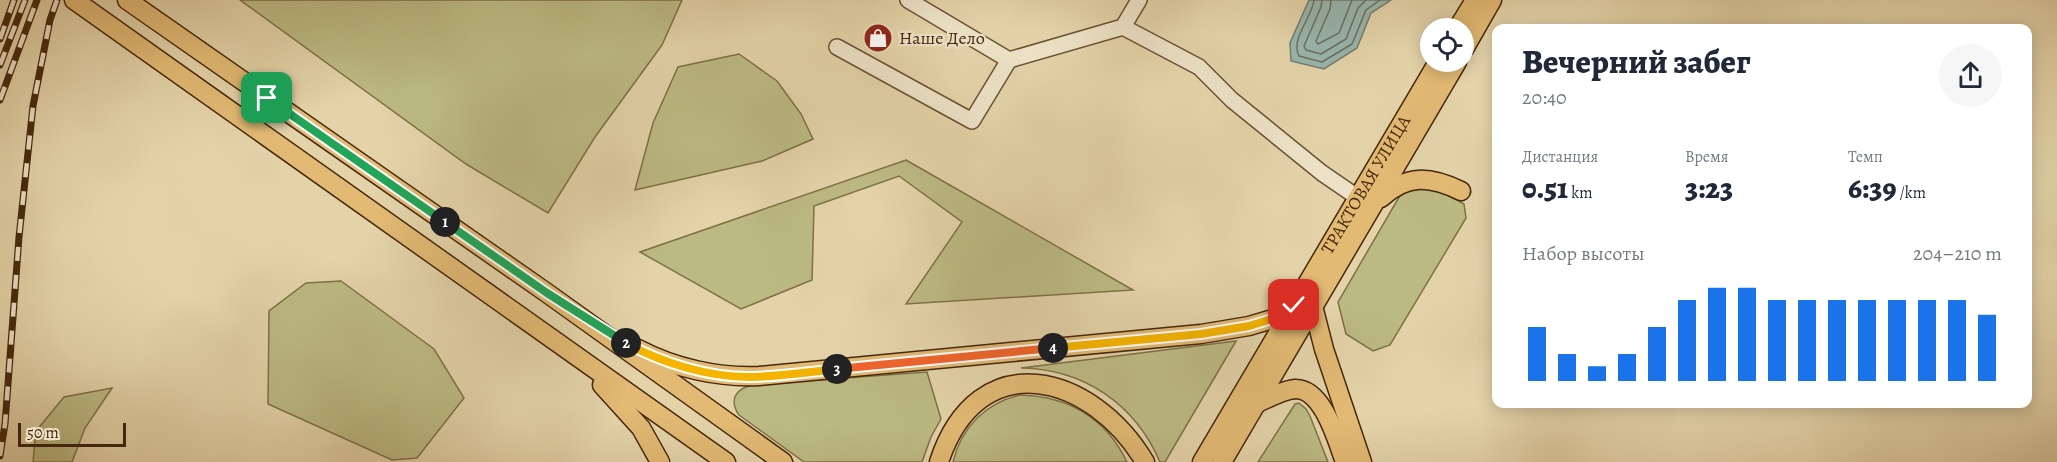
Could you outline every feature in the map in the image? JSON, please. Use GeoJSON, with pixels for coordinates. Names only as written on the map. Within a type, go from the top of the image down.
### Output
{"type":"FeatureCollection","features":[{"type":"Feature","properties":{"kind":"main road"},"geometry":{"type":"LineString","coordinates":[[74,0],[726,462]]}},
{"type":"Feature","properties":{"kind":"main road"},"geometry":{"type":"LineString","coordinates":[[127,0],[547,293],[783,462]]}},
{"type":"Feature","properties":{"kind":"main road"},"geometry":{"type":"LineString","coordinates":[[1464,18],[1475,0]]}},
{"type":"Feature","properties":{"kind":"main road"},"geometry":{"type":"LineString","coordinates":[[1474,32],[1492,0]]}},
{"type":"Feature","properties":{"kind":"main road","name":"ТРАКТОВАЯ УЛИЦА"},"geometry":{"type":"LineString","coordinates":[[1222,462],[1313,306],[1433,72]]}},
{"type":"Feature","properties":{"kind":"main road","name":"ТРАКТОВАЯ УЛИЦА"},"geometry":{"type":"LineString","coordinates":[[1202,462],[1294,305],[1450,72]]}},
{"type":"Feature","properties":{"kind":"main road"},"geometry":{"type":"LineString","coordinates":[[1365,201],[1405,182],[1422,178],[1461,191]]}},
{"type":"Feature","properties":{"kind":"main road"},"geometry":{"type":"LineString","coordinates":[[547,293],[616,337],[657,358],[713,373],[748,377],[1201,334],[1249,326],[1275,318],[1294,305]]}},
{"type":"Feature","properties":{"kind":"main road"},"geometry":{"type":"LineString","coordinates":[[1313,306],[1324,349],[1362,462]]}},
{"type":"Feature","properties":{"kind":"main road"},"geometry":{"type":"LineString","coordinates":[[527,322],[616,398],[641,428],[660,462]]}},
{"type":"Feature","properties":{"kind":"main road"},"geometry":{"type":"LineString","coordinates":[[939,462],[952,434],[970,408],[993,391],[1027,383],[1064,390],[1091,403],[1125,434],[1145,462]]}},
{"type":"Feature","properties":{"kind":"main road"},"geometry":{"type":"LineString","coordinates":[[1256,404],[1291,389],[1309,393],[1324,409],[1345,462]]}},
{"type":"Feature","properties":{"kind":"street"},"geometry":{"type":"LineString","coordinates":[[908,0],[1010,60]]}},
{"type":"Feature","properties":{"kind":"street"},"geometry":{"type":"LineString","coordinates":[[1124,27],[1139,0]]}},
{"type":"Feature","properties":{"kind":"street"},"geometry":{"type":"LineString","coordinates":[[837,47],[972,121],[1010,60],[1124,27],[1199,67],[1232,100],[1322,173],[1365,201]]}},
{"type":"Feature","properties":{"kind":"shaded area"},"geometry":{"type":"Polygon","coordinates":[[[240,0],[682,0],[662,45],[595,137],[548,213],[466,164],[240,0]]]}},
{"type":"Feature","properties":{"kind":"shaded area"},"geometry":{"type":"Polygon","coordinates":[[[739,54],[777,81],[801,114],[813,139],[762,161],[635,190],[653,123],[678,67],[739,54]]]}},
{"type":"Feature","properties":{"kind":"shaded area"},"geometry":{"type":"Polygon","coordinates":[[[906,160],[1133,290],[906,304],[962,222],[899,176],[814,206],[812,280],[741,309],[640,252],[906,160]]]}},
{"type":"Feature","properties":{"kind":"shaded area"},"geometry":{"type":"Polygon","coordinates":[[[1434,187],[1464,204],[1466,218],[1390,345],[1373,351],[1346,334],[1338,302],[1402,192],[1434,187]]]}},
{"type":"Feature","properties":{"kind":"shaded area"},"geometry":{"type":"Polygon","coordinates":[[[341,281],[434,349],[464,398],[417,458],[392,460],[268,404],[269,311],[306,283],[341,281]]]}},
{"type":"Feature","properties":{"kind":"shaded area"},"geometry":{"type":"Polygon","coordinates":[[[1236,341],[1165,462],[1160,462],[1137,423],[1105,394],[1066,375],[1021,368],[1236,341]]]}},
{"type":"Feature","properties":{"kind":"shaded area"},"geometry":{"type":"Polygon","coordinates":[[[927,372],[941,419],[931,437],[922,462],[804,462],[739,415],[734,404],[734,399],[739,392],[753,385],[927,372]]]}},
{"type":"Feature","properties":{"kind":"shaded area"},"geometry":{"type":"Polygon","coordinates":[[[112,388],[85,428],[72,462],[33,462],[36,431],[64,397],[112,388]]]}},
{"type":"Feature","properties":{"kind":"shaded area"},"geometry":{"type":"Polygon","coordinates":[[[1020,395],[1054,400],[1084,412],[1108,433],[1127,462],[953,462],[962,438],[976,419],[996,404],[1020,395]]]}},
{"type":"Feature","properties":{"kind":"shaded area"},"geometry":{"type":"Polygon","coordinates":[[[1299,403],[1310,416],[1328,462],[1258,462],[1295,404],[1299,403]]]}},
{"type":"Feature","properties":{"kind":"water"},"geometry":{"type":"Polygon","coordinates":[[[1309,0],[1391,0],[1371,13],[1357,48],[1324,69],[1291,61],[1290,43],[1309,0]]]}},
{"type":"Feature","properties":{"kind":"railway"},"geometry":{"type":"LineString","coordinates":[[0,39],[14,0]]}},
{"type":"Feature","properties":{"kind":"railway"},"geometry":{"type":"LineString","coordinates":[[0,65],[25,0]]}},
{"type":"Feature","properties":{"kind":"railway"},"geometry":{"type":"LineString","coordinates":[[0,100],[37,0]]}},
{"type":"Feature","properties":{"kind":"railway"},"geometry":{"type":"LineString","coordinates":[[0,456],[5,424],[19,237],[33,106],[50,20],[57,0]]}},
{"type":"Feature","properties":{"kind":"place","name":"Наше Дело"},"geometry":{"type":"Point","coordinates":[878,38]}},
{"type":"Feature","properties":{"kind":"route"},"geometry":{"type":"LineString","coordinates":[[267,98],[547,293],[616,337],[657,358],[713,373],[748,377],[1201,334],[1249,326],[1275,318],[1294,305]]}}]}
